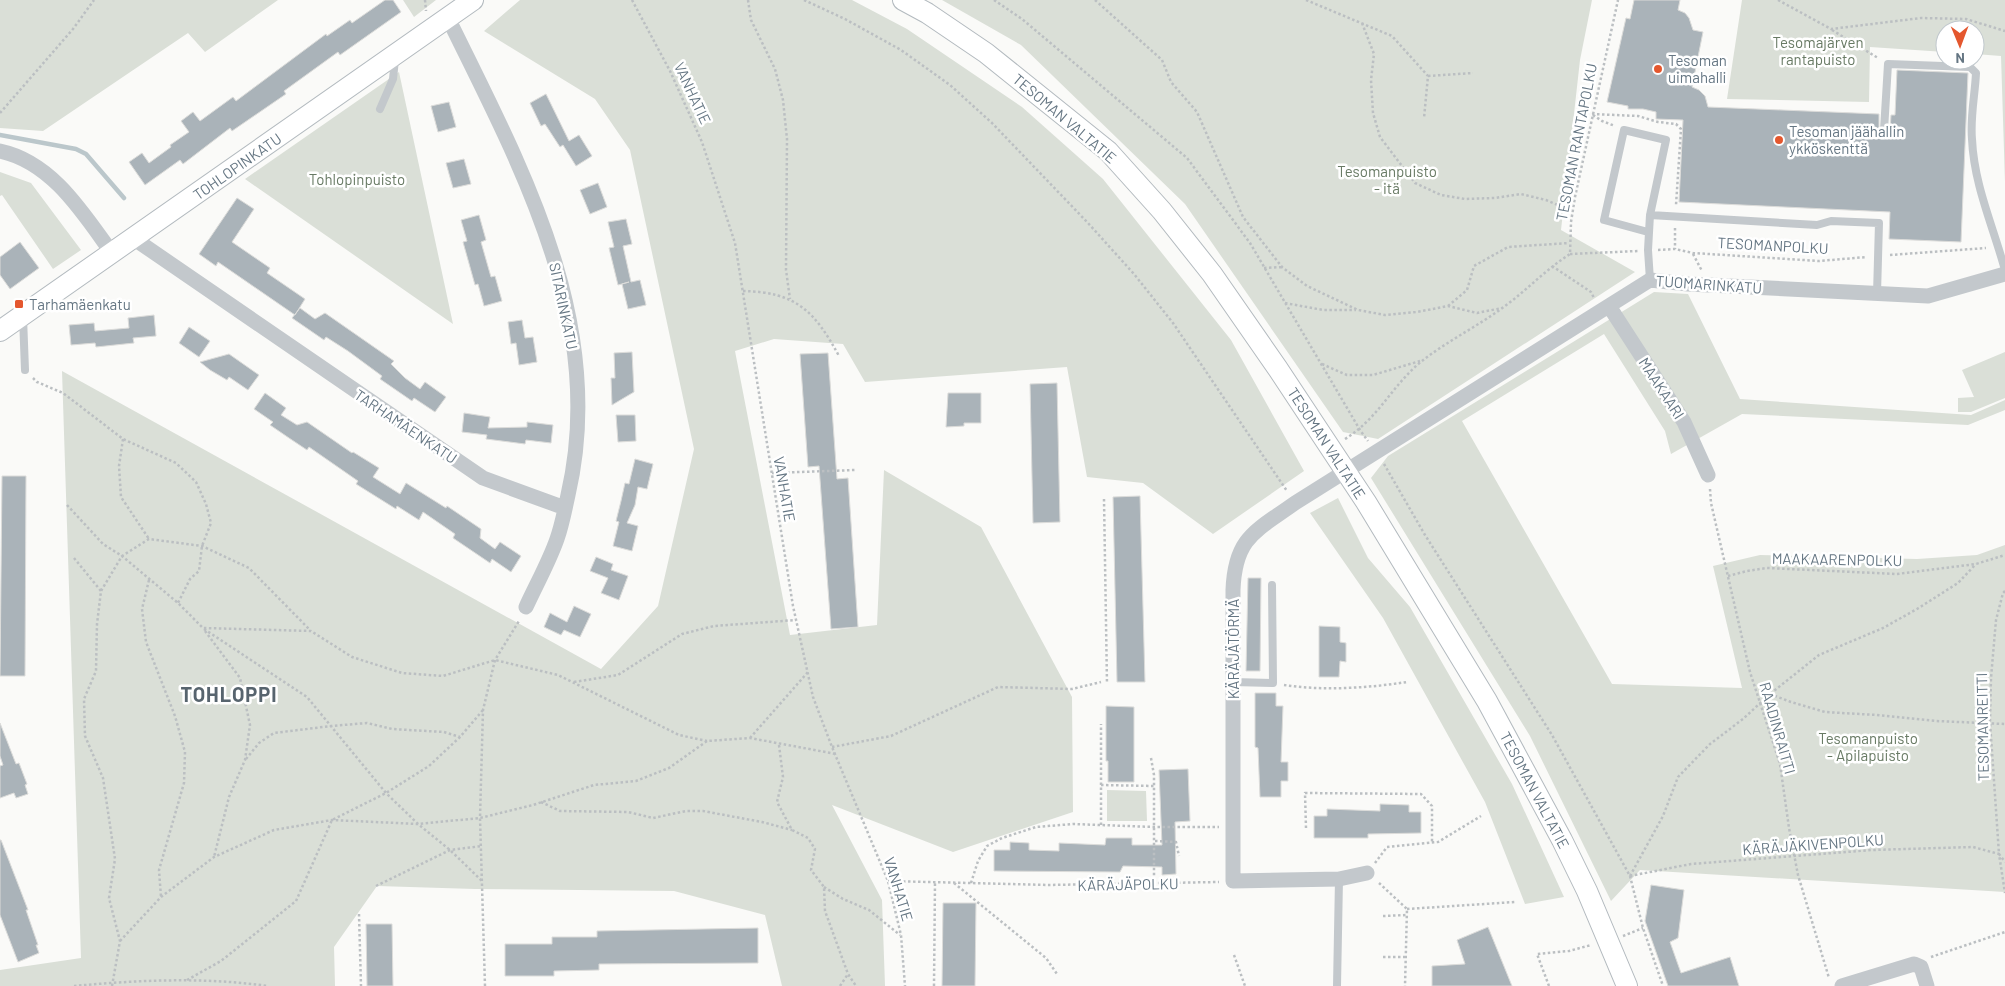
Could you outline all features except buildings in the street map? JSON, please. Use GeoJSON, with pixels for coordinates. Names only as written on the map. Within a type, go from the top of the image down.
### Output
{"type":"FeatureCollection","features":[{"type":"Feature","properties":{"kind":"main road","name":"TOHLOPINKATU"},"geometry":{"type":"LineString","coordinates":[[0,331],[474,0]]}},
{"type":"Feature","properties":{"kind":"main road","name":"TESOMAN VALTATIE"},"geometry":{"type":"LineString","coordinates":[[903,0],[928,13],[986,52],[1108,151],[1162,211],[1212,274],[1278,369],[1402,559],[1487,701],[1539,795],[1587,891],[1627,986]]}},
{"type":"Feature","properties":{"kind":"street","name":"SITARINKATU"},"geometry":{"type":"LineString","coordinates":[[448,18],[525,179],[560,277],[572,331],[579,396],[578,443],[558,538],[526,607]]}},
{"type":"Feature","properties":{"kind":"street"},"geometry":{"type":"LineString","coordinates":[[0,151],[14,154],[43,171],[68,194],[112,253]]}},
{"type":"Feature","properties":{"kind":"street","name":"TARHAMÄENKATU"},"geometry":{"type":"LineString","coordinates":[[133,238],[483,478],[565,508]]}},
{"type":"Feature","properties":{"kind":"street","name":"TUOMARINKATU"},"geometry":{"type":"LineString","coordinates":[[1345,471],[1650,280],[1688,284],[1928,296],[2005,274]]}},
{"type":"Feature","properties":{"kind":"street","name":"MAAKAARI"},"geometry":{"type":"LineString","coordinates":[[1605,308],[1684,422],[1708,475]]}},
{"type":"Feature","properties":{"kind":"street","name":"KÄRÄJÄTÖRMÄ"},"geometry":{"type":"LineString","coordinates":[[1233,881],[1234,568],[1238,555],[1247,539],[1259,528],[1345,471]]}},
{"type":"Feature","properties":{"kind":"street"},"geometry":{"type":"LineString","coordinates":[[1233,881],[1339,879],[1367,873]]}},
{"type":"Feature","properties":{"kind":"street"},"geometry":{"type":"LineString","coordinates":[[1842,986],[1914,964],[1921,967],[1927,986]]}},
{"type":"Feature","properties":{"kind":"lane"},"geometry":{"type":"LineString","coordinates":[[380,109],[393,79],[395,55]]}},
{"type":"Feature","properties":{"kind":"lane"},"geometry":{"type":"LineString","coordinates":[[1884,130],[1888,64],[1970,67],[1976,73],[1972,146],[1983,205],[1999,247],[2005,270]]}},
{"type":"Feature","properties":{"kind":"lane"},"geometry":{"type":"LineString","coordinates":[[1648,232],[1604,220],[1624,130],[1666,140],[1648,232],[1650,280]]}},
{"type":"Feature","properties":{"kind":"lane"},"geometry":{"type":"LineString","coordinates":[[1650,215],[1674,218],[1817,225],[1831,221],[1879,223],[1877,294]]}},
{"type":"Feature","properties":{"kind":"lane"},"geometry":{"type":"LineString","coordinates":[[22,315],[25,370]]}},
{"type":"Feature","properties":{"kind":"lane"},"geometry":{"type":"LineString","coordinates":[[1233,682],[1273,683],[1272,584]]}},
{"type":"Feature","properties":{"kind":"lane"},"geometry":{"type":"LineString","coordinates":[[1337,986],[1339,879]]}},
{"type":"Feature","properties":{"kind":"path"},"geometry":{"type":"LineString","coordinates":[[0,113],[73,29],[94,0]]}},
{"type":"Feature","properties":{"kind":"path"},"geometry":{"type":"LineString","coordinates":[[425,0],[426,16]]}},
{"type":"Feature","properties":{"kind":"path","name":"VANHATIE"},"geometry":{"type":"LineString","coordinates":[[632,0],[650,30],[670,70],[702,142],[735,243],[796,620],[813,697],[888,880],[901,936],[905,986]]}},
{"type":"Feature","properties":{"kind":"path"},"geometry":{"type":"LineString","coordinates":[[748,0],[751,20],[775,69],[783,100],[787,139],[786,270],[790,299]]}},
{"type":"Feature","properties":{"kind":"path"},"geometry":{"type":"LineString","coordinates":[[804,0],[845,18],[901,50],[950,85],[992,123],[1088,224],[1173,324],[1290,494]]}},
{"type":"Feature","properties":{"kind":"path"},"geometry":{"type":"LineString","coordinates":[[994,0],[1022,19],[1187,158],[1250,243],[1360,430],[1377,452],[1425,535],[1552,736],[1630,876],[1642,928],[1663,986]]}},
{"type":"Feature","properties":{"kind":"path"},"geometry":{"type":"LineString","coordinates":[[1095,0],[1162,60],[1170,82],[1197,112],[1243,217],[1282,267],[1307,286],[1358,310]]}},
{"type":"Feature","properties":{"kind":"path"},"geometry":{"type":"LineString","coordinates":[[1306,0],[1392,36],[1428,76],[1424,118]]}},
{"type":"Feature","properties":{"kind":"path","name":"TESOMAN RANTAPOLKU"},"geometry":{"type":"LineString","coordinates":[[1570,254],[1569,243],[1572,211],[1618,0]]}},
{"type":"Feature","properties":{"kind":"path"},"geometry":{"type":"LineString","coordinates":[[1778,0],[1859,45],[1888,64]]}},
{"type":"Feature","properties":{"kind":"path"},"geometry":{"type":"LineString","coordinates":[[1831,29],[1921,18],[1966,19],[2005,31]]}},
{"type":"Feature","properties":{"kind":"path"},"geometry":{"type":"LineString","coordinates":[[1362,23],[1374,54],[1371,80],[1373,113],[1380,137],[1414,183],[1441,196],[1465,199],[1521,194],[1546,200],[1572,211]]}},
{"type":"Feature","properties":{"kind":"path"},"geometry":{"type":"LineString","coordinates":[[1428,76],[1473,73]]}},
{"type":"Feature","properties":{"kind":"path"},"geometry":{"type":"LineString","coordinates":[[1592,114],[1602,121],[1624,130]]}},
{"type":"Feature","properties":{"kind":"path"},"geometry":{"type":"LineString","coordinates":[[1674,218],[1675,249]]}},
{"type":"Feature","properties":{"kind":"path"},"geometry":{"type":"LineString","coordinates":[[1448,306],[1467,290],[1474,266],[1508,247],[1569,243]]}},
{"type":"Feature","properties":{"kind":"path","name":"TESOMANPOLKU"},"geometry":{"type":"LineString","coordinates":[[1570,254],[1675,249],[1693,253],[1819,261],[1999,247]]}},
{"type":"Feature","properties":{"kind":"path"},"geometry":{"type":"LineString","coordinates":[[1360,430],[1385,404],[1405,377],[1422,361],[1504,307],[1552,266],[1570,254]]}},
{"type":"Feature","properties":{"kind":"path"},"geometry":{"type":"LineString","coordinates":[[1552,266],[1591,292],[1605,308]]}},
{"type":"Feature","properties":{"kind":"path"},"geometry":{"type":"LineString","coordinates":[[1264,268],[1282,267]]}},
{"type":"Feature","properties":{"kind":"path"},"geometry":{"type":"LineString","coordinates":[[743,291],[756,291],[790,299],[816,318],[839,356]]}},
{"type":"Feature","properties":{"kind":"path"},"geometry":{"type":"LineString","coordinates":[[1285,303],[1323,310],[1358,310],[1385,315],[1417,312],[1448,306],[1477,313],[1504,307]]}},
{"type":"Feature","properties":{"kind":"path"},"geometry":{"type":"LineString","coordinates":[[1321,363],[1346,374],[1373,375],[1422,361]]}},
{"type":"Feature","properties":{"kind":"path"},"geometry":{"type":"LineString","coordinates":[[25,370],[37,382],[63,393],[123,439],[176,463],[196,482],[206,504],[211,523],[202,546],[199,571],[190,579],[178,603]]}},
{"type":"Feature","properties":{"kind":"path"},"geometry":{"type":"LineString","coordinates":[[123,439],[119,466],[121,497],[149,539]]}},
{"type":"Feature","properties":{"kind":"path"},"geometry":{"type":"LineString","coordinates":[[771,473],[855,470]]}},
{"type":"Feature","properties":{"kind":"path","name":"RAADINRAITTI"},"geometry":{"type":"LineString","coordinates":[[1708,475],[1711,503],[1750,672],[1780,764],[1798,875],[1831,986]]}},
{"type":"Feature","properties":{"kind":"path"},"geometry":{"type":"LineString","coordinates":[[1104,499],[1107,684]]}},
{"type":"Feature","properties":{"kind":"path"},"geometry":{"type":"LineString","coordinates":[[66,505],[103,544],[122,556],[178,603],[203,628],[240,678],[250,725],[245,760],[229,797],[214,857]]}},
{"type":"Feature","properties":{"kind":"path"},"geometry":{"type":"LineString","coordinates":[[112,986],[120,941],[109,898],[115,859],[103,778],[85,736],[84,699],[96,671],[97,624],[101,591],[122,556],[149,539],[202,546],[249,568],[312,631],[352,657],[402,672],[443,676],[495,660],[558,675],[679,735],[707,741],[750,738],[836,754]]}},
{"type":"Feature","properties":{"kind":"path","name":"MAAKAARENPOLKU"},"geometry":{"type":"LineString","coordinates":[[1728,576],[1747,570],[1767,568],[1897,574],[1976,564],[2005,555]]}},
{"type":"Feature","properties":{"kind":"path"},"geometry":{"type":"LineString","coordinates":[[74,558],[101,591]]}},
{"type":"Feature","properties":{"kind":"path"},"geometry":{"type":"LineString","coordinates":[[1630,876],[1664,816],[1678,777],[1710,744],[1819,655],[1883,628],[1917,609],[1958,583],[1976,564]]}},
{"type":"Feature","properties":{"kind":"path"},"geometry":{"type":"LineString","coordinates":[[149,579],[142,609],[146,642],[175,716],[185,752],[184,782],[159,870],[161,897]]}},
{"type":"Feature","properties":{"kind":"path","name":"TESOMANREITTI"},"geometry":{"type":"LineString","coordinates":[[2005,591],[1996,620],[1990,678],[1990,722],[1999,854],[2005,893]]}},
{"type":"Feature","properties":{"kind":"path"},"geometry":{"type":"LineString","coordinates":[[485,986],[480,818],[483,710],[495,660],[526,607]]}},
{"type":"Feature","properties":{"kind":"path"},"geometry":{"type":"LineString","coordinates":[[573,682],[618,675],[682,634],[714,626],[796,620]]}},
{"type":"Feature","properties":{"kind":"path"},"geometry":{"type":"LineString","coordinates":[[203,628],[312,631]]}},
{"type":"Feature","properties":{"kind":"path"},"geometry":{"type":"LineString","coordinates":[[203,628],[307,697],[386,792],[418,824],[450,850],[482,881]]}},
{"type":"Feature","properties":{"kind":"path"},"geometry":{"type":"LineString","coordinates":[[750,738],[808,672]]}},
{"type":"Feature","properties":{"kind":"path"},"geometry":{"type":"LineString","coordinates":[[832,747],[891,736],[998,687],[1072,689],[1101,682]]}},
{"type":"Feature","properties":{"kind":"path"},"geometry":{"type":"LineString","coordinates":[[1273,683],[1300,687],[1346,687],[1407,682]]}},
{"type":"Feature","properties":{"kind":"path"},"geometry":{"type":"LineString","coordinates":[[1770,694],[1825,712],[1936,721],[2005,724]]}},
{"type":"Feature","properties":{"kind":"path"},"geometry":{"type":"LineString","coordinates":[[187,980],[221,961],[296,901],[332,820],[386,792],[429,766],[460,737],[483,710]]}},
{"type":"Feature","properties":{"kind":"path"},"geometry":{"type":"LineString","coordinates":[[245,760],[259,743],[274,733],[331,726],[367,723],[392,730],[444,732],[460,737]]}},
{"type":"Feature","properties":{"kind":"path"},"geometry":{"type":"LineString","coordinates":[[1101,724],[1101,825]]}},
{"type":"Feature","properties":{"kind":"path"},"geometry":{"type":"LineString","coordinates":[[120,941],[161,897],[214,857],[274,830],[332,820],[418,824],[480,818],[541,802],[594,785],[636,781],[669,768],[707,741]]}},
{"type":"Feature","properties":{"kind":"path"},"geometry":{"type":"LineString","coordinates":[[779,744],[783,777],[777,802],[792,830]]}},
{"type":"Feature","properties":{"kind":"path"},"geometry":{"type":"LineString","coordinates":[[1151,758],[1154,786],[1154,884]]}},
{"type":"Feature","properties":{"kind":"path"},"geometry":{"type":"LineString","coordinates":[[1101,785],[1154,786]]}},
{"type":"Feature","properties":{"kind":"path"},"geometry":{"type":"LineString","coordinates":[[1306,828],[1305,793],[1421,794],[1432,806],[1432,842]]}},
{"type":"Feature","properties":{"kind":"path"},"geometry":{"type":"LineString","coordinates":[[541,802],[560,811],[628,812],[653,818],[703,811],[762,822],[792,830],[808,838],[815,848],[811,870],[824,887],[843,899],[869,910],[901,936]]}},
{"type":"Feature","properties":{"kind":"path"},"geometry":{"type":"LineString","coordinates":[[1481,816],[1438,842],[1387,847],[1367,873],[1407,909],[1515,902]]}},
{"type":"Feature","properties":{"kind":"path"},"geometry":{"type":"LineString","coordinates":[[971,883],[978,861],[986,846],[1002,838],[1036,827],[1073,824],[1234,827]]}},
{"type":"Feature","properties":{"kind":"path"},"geometry":{"type":"LineString","coordinates":[[1154,841],[1176,842],[1179,856]]}},
{"type":"Feature","properties":{"kind":"path"},"geometry":{"type":"LineString","coordinates":[[376,886],[450,850],[482,846]]}},
{"type":"Feature","properties":{"kind":"path","name":"KÄRÄJÄKIVENPOLKU"},"geometry":{"type":"LineString","coordinates":[[1630,876],[1691,864],[1909,848],[1974,847],[1999,854]]}},
{"type":"Feature","properties":{"kind":"path"},"geometry":{"type":"LineString","coordinates":[[1999,854],[2005,862]]}},
{"type":"Feature","properties":{"kind":"path","name":"KÄRÄJÄPOLKU"},"geometry":{"type":"LineString","coordinates":[[888,880],[1048,885],[1233,881]]}},
{"type":"Feature","properties":{"kind":"path"},"geometry":{"type":"LineString","coordinates":[[934,986],[935,882]]}},
{"type":"Feature","properties":{"kind":"path"},"geometry":{"type":"LineString","coordinates":[[954,882],[1046,958],[1057,974]]}},
{"type":"Feature","properties":{"kind":"path"},"geometry":{"type":"LineString","coordinates":[[824,887],[825,910],[848,974],[856,986]]}},
{"type":"Feature","properties":{"kind":"path"},"geometry":{"type":"LineString","coordinates":[[1405,986],[1407,909]]}},
{"type":"Feature","properties":{"kind":"path"},"geometry":{"type":"LineString","coordinates":[[359,914],[361,986]]}},
{"type":"Feature","properties":{"kind":"path"},"geometry":{"type":"LineString","coordinates":[[1383,916],[1407,916]]}},
{"type":"Feature","properties":{"kind":"path"},"geometry":{"type":"LineString","coordinates":[[1914,964],[2005,932]]}},
{"type":"Feature","properties":{"kind":"path"},"geometry":{"type":"LineString","coordinates":[[1537,954],[1549,986]]}},
{"type":"Feature","properties":{"kind":"path"},"geometry":{"type":"LineString","coordinates":[[1234,955],[1245,986]]}},
{"type":"Feature","properties":{"kind":"path"},"geometry":{"type":"LineString","coordinates":[[1383,957],[1406,957]]}},
{"type":"Feature","properties":{"kind":"path"},"geometry":{"type":"LineString","coordinates":[[840,986],[848,974]]}},
{"type":"Feature","properties":{"kind":"path"},"geometry":{"type":"LineString","coordinates":[[74,986],[113,982],[187,980],[232,981],[268,986]]}},
{"type":"Feature","properties":{"kind":"green space"},"geometry":{"type":"Polygon","coordinates":[[[0,0],[278,0],[205,52],[188,33],[43,131],[0,128],[0,0]]]}},
{"type":"Feature","properties":{"kind":"green space"},"geometry":{"type":"Polygon","coordinates":[[[403,0],[436,0],[414,17],[403,0]]]}},
{"type":"Feature","properties":{"kind":"green space"},"geometry":{"type":"Polygon","coordinates":[[[520,0],[852,0],[907,29],[1022,107],[1103,179],[1231,340],[1304,471],[1213,534],[1143,483],[1087,477],[1067,367],[865,382],[843,344],[774,339],[735,351],[790,635],[877,625],[884,470],[981,527],[1072,697],[1073,812],[953,852],[832,805],[882,900],[885,986],[782,986],[765,915],[674,891],[377,886],[334,947],[335,986],[0,986],[0,970],[81,958],[62,371],[601,669],[658,606],[694,449],[630,150],[595,99],[484,31],[520,0]]]}},
{"type":"Feature","properties":{"kind":"green space","name":"Tesomanpuisto - itä"},"geometry":{"type":"Polygon","coordinates":[[[942,0],[1592,0],[1580,60],[1561,230],[1635,272],[1378,439],[1343,432],[1185,204],[1021,45],[942,0]]]}},
{"type":"Feature","properties":{"kind":"green space","name":"Tesomajärven rantapuisto"},"geometry":{"type":"Polygon","coordinates":[[[1742,0],[2005,0],[2005,182],[2001,56],[1985,55],[1985,20],[1935,20],[1935,51],[1870,47],[1869,102],[1727,99],[1742,0]]]}},
{"type":"Feature","properties":{"kind":"green space","name":"Tohlopinpuisto"},"geometry":{"type":"Polygon","coordinates":[[[399,72],[453,324],[245,179],[399,72]]]}},
{"type":"Feature","properties":{"kind":"green space"},"geometry":{"type":"Polygon","coordinates":[[[0,172],[31,183],[81,250],[53,269],[2,195],[0,196],[0,172]]]}},
{"type":"Feature","properties":{"kind":"green space","name":"Tesomanpuisto - Apilapuisto"},"geometry":{"type":"Polygon","coordinates":[[[1654,292],[1688,294],[1740,399],[1971,415],[2005,400],[2005,410],[1968,425],[1742,414],[1671,454],[1665,431],[1604,334],[1462,421],[1612,684],[1742,688],[1713,566],[1760,555],[1917,559],[1977,555],[2005,545],[2005,892],[1640,870],[1611,901],[1530,736],[1371,478],[1388,456],[1654,292]]]}},
{"type":"Feature","properties":{"kind":"green space"},"geometry":{"type":"Polygon","coordinates":[[[2005,352],[2005,398],[1971,412],[1958,412],[1958,398],[1974,397],[1962,370],[2005,352]]]}},
{"type":"Feature","properties":{"kind":"green space"},"geometry":{"type":"Polygon","coordinates":[[[1338,498],[1368,558],[1410,607],[1512,784],[1564,897],[1525,904],[1485,802],[1383,618],[1310,513],[1338,498]]]}},
{"type":"Feature","properties":{"kind":"green space"},"geometry":{"type":"Polygon","coordinates":[[[1107,790],[1146,791],[1147,821],[1107,821],[1107,790]]]}},
{"type":"Feature","properties":{"kind":"waterway"},"geometry":{"type":"LineString","coordinates":[[0,135],[76,149],[86,154],[124,198]]}},
{"type":"Feature","properties":{"kind":"place","name":"Tesoman uimahalli"},"geometry":{"type":"Point","coordinates":[1658,69]}},
{"type":"Feature","properties":{"kind":"place","name":"Tesoman jäähallin ykköskenttä"},"geometry":{"type":"Point","coordinates":[1779,140]}},
{"type":"Feature","properties":{"kind":"place","name":"Tarhamäenkatu"},"geometry":{"type":"Point","coordinates":[19,304]}},
{"type":"Feature","properties":{"kind":"district","name":"TOHLOPPI"},"geometry":{"type":"Point","coordinates":[229,694]}}]}
